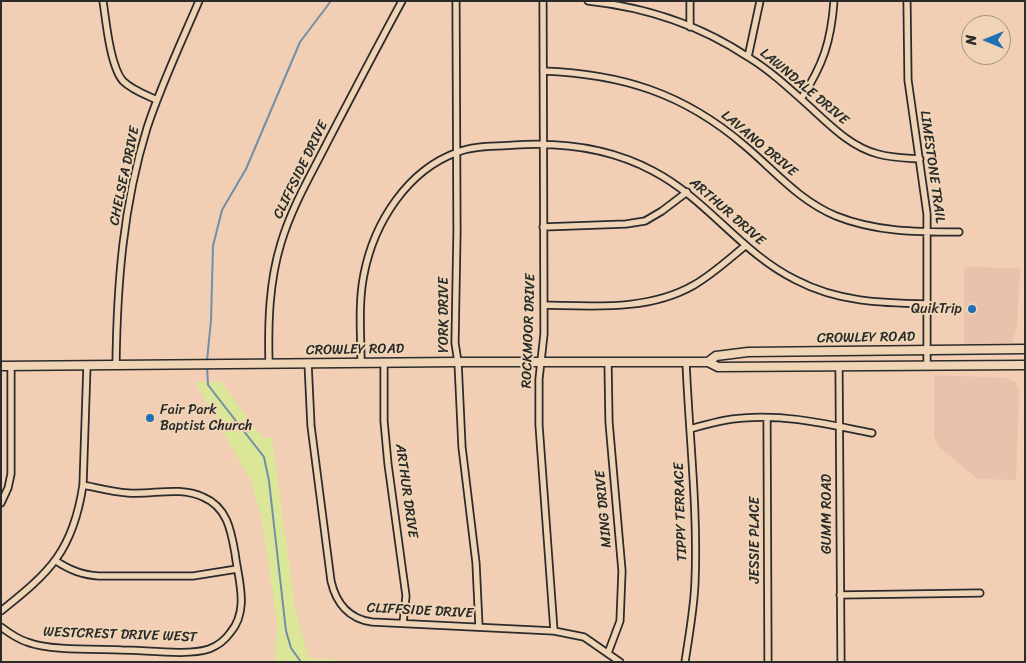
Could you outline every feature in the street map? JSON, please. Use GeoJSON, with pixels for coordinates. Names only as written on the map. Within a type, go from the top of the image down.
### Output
{"type":"FeatureCollection","features":[{"type":"Feature","properties":{"kind":"main road","name":"CROWLEY ROAD"},"geometry":{"type":"LineString","coordinates":[[708,362],[716,356],[748,352],[1025,350]]}},
{"type":"Feature","properties":{"kind":"main road","name":"CROWLEY ROAD"},"geometry":{"type":"LineString","coordinates":[[1,366],[360,362],[708,362],[718,367],[1025,365]]}},
{"type":"Feature","properties":{"kind":"street"},"geometry":{"type":"LineString","coordinates":[[103,1],[109,39],[118,73],[132,88],[157,100]]}},
{"type":"Feature","properties":{"kind":"street","name":"CHELSEA DRIVE"},"geometry":{"type":"LineString","coordinates":[[116,365],[117,319],[126,222],[141,152],[157,100],[199,1]]}},
{"type":"Feature","properties":{"kind":"street","name":"CLIFFSIDE DRIVE"},"geometry":{"type":"LineString","coordinates":[[269,364],[268,326],[272,280],[286,226],[292,211],[402,1]]}},
{"type":"Feature","properties":{"kind":"street","name":"YORK DRIVE"},"geometry":{"type":"LineString","coordinates":[[456,1],[457,232],[455,343],[458,362],[462,447],[476,562],[479,627]]}},
{"type":"Feature","properties":{"kind":"street","name":"ROCKMOOR DRIVE"},"geometry":{"type":"LineString","coordinates":[[543,1],[544,334],[539,379],[539,425],[554,631]]}},
{"type":"Feature","properties":{"kind":"street","name":"LAWNDALE DRIVE"},"geometry":{"type":"LineString","coordinates":[[588,1],[617,3],[646,11],[720,40],[748,56],[775,76],[841,136],[858,146],[878,154],[920,159]]}},
{"type":"Feature","properties":{"kind":"street"},"geometry":{"type":"LineString","coordinates":[[690,1],[690,27]]}},
{"type":"Feature","properties":{"kind":"street"},"geometry":{"type":"LineString","coordinates":[[748,56],[760,1]]}},
{"type":"Feature","properties":{"kind":"street"},"geometry":{"type":"LineString","coordinates":[[801,99],[825,54],[830,35],[834,1]]}},
{"type":"Feature","properties":{"kind":"street","name":"LIMESTONE TRAIL"},"geometry":{"type":"LineString","coordinates":[[907,1],[908,80],[925,194],[928,232],[927,366]]}},
{"type":"Feature","properties":{"kind":"street","name":"LAVANO DRIVE"},"geometry":{"type":"LineString","coordinates":[[543,71],[573,72],[612,78],[634,83],[673,98],[698,111],[725,129],[807,201],[835,216],[862,225],[889,230],[959,232]]}},
{"type":"Feature","properties":{"kind":"street","name":"ARTHUR DRIVE"},"geometry":{"type":"LineString","coordinates":[[360,362],[360,319],[364,274],[378,231],[395,201],[426,168],[457,152],[476,148],[543,145],[582,147],[610,153],[652,170],[687,192],[745,246],[795,280],[834,294],[873,302],[927,304]]}},
{"type":"Feature","properties":{"kind":"street"},"geometry":{"type":"LineString","coordinates":[[543,228],[626,224],[645,221],[687,192]]}},
{"type":"Feature","properties":{"kind":"street"},"geometry":{"type":"LineString","coordinates":[[544,305],[625,305],[654,300],[694,285],[714,272],[745,246]]}},
{"type":"Feature","properties":{"kind":"street","name":"ARTHUR DRIVE"},"geometry":{"type":"LineString","coordinates":[[384,362],[384,421],[406,596],[403,624]]}},
{"type":"Feature","properties":{"kind":"street","name":"MING DRIVE"},"geometry":{"type":"LineString","coordinates":[[608,362],[609,422],[622,571],[620,622],[608,652]]}},
{"type":"Feature","properties":{"kind":"street","name":"TIPPY TERRACE"},"geometry":{"type":"LineString","coordinates":[[685,662],[693,606],[695,567],[694,489],[686,362]]}},
{"type":"Feature","properties":{"kind":"street","name":"CLIFFSIDE DRIVE"},"geometry":{"type":"LineString","coordinates":[[308,363],[313,444],[322,516],[333,590],[338,602],[344,609],[358,619],[372,622],[554,631],[584,637],[620,662]]}},
{"type":"Feature","properties":{"kind":"street"},"geometry":{"type":"LineString","coordinates":[[1,611],[36,583],[56,561],[78,515],[83,485],[88,365]]}},
{"type":"Feature","properties":{"kind":"street"},"geometry":{"type":"LineString","coordinates":[[1,503],[8,488],[11,474],[11,366]]}},
{"type":"Feature","properties":{"kind":"street","name":"GUMM ROAD"},"geometry":{"type":"LineString","coordinates":[[839,367],[841,662]]}},
{"type":"Feature","properties":{"kind":"street"},"geometry":{"type":"LineString","coordinates":[[690,429],[742,418],[767,418],[793,419],[872,433]]}},
{"type":"Feature","properties":{"kind":"street","name":"JESSIE PLACE"},"geometry":{"type":"LineString","coordinates":[[767,418],[768,662]]}},
{"type":"Feature","properties":{"kind":"street","name":"WESTCREST DRIVE WEST"},"geometry":{"type":"LineString","coordinates":[[1,626],[28,643],[51,647],[178,652],[208,649],[221,642],[230,634],[240,613],[242,594],[232,533],[222,511],[213,501],[193,493],[173,491],[129,493],[83,485]]}},
{"type":"Feature","properties":{"kind":"street"},"geometry":{"type":"LineString","coordinates":[[56,561],[71,570],[85,575],[99,576],[193,576],[237,570]]}},
{"type":"Feature","properties":{"kind":"street"},"geometry":{"type":"LineString","coordinates":[[840,595],[980,593]]}},
{"type":"Feature","properties":{"kind":"shaded area"},"geometry":{"type":"Polygon","coordinates":[[[964,267],[1020,268],[1017,328],[1012,343],[964,344],[964,267]]]}},
{"type":"Feature","properties":{"kind":"shaded area"},"geometry":{"type":"Polygon","coordinates":[[[934,375],[1006,378],[1016,383],[1019,393],[1016,480],[978,479],[939,447],[934,436],[934,375]]]}},
{"type":"Feature","properties":{"kind":"green space"},"geometry":{"type":"Polygon","coordinates":[[[195,382],[221,382],[263,438],[272,437],[296,613],[309,658],[361,662],[275,662],[277,622],[262,520],[251,481],[195,382]]]}},
{"type":"Feature","properties":{"kind":"waterway"},"geometry":{"type":"LineString","coordinates":[[207,361],[211,320],[213,246],[222,210],[246,169],[300,42],[331,1]]}},
{"type":"Feature","properties":{"kind":"waterway"},"geometry":{"type":"LineString","coordinates":[[207,366],[208,385],[264,457],[269,481],[286,631],[291,648],[301,662]]}},
{"type":"Feature","properties":{"kind":"place","name":"QuikTrip"},"geometry":{"type":"Point","coordinates":[972,309]}},
{"type":"Feature","properties":{"kind":"place","name":"Fair Park Baptist Church"},"geometry":{"type":"Point","coordinates":[150,418]}}]}
